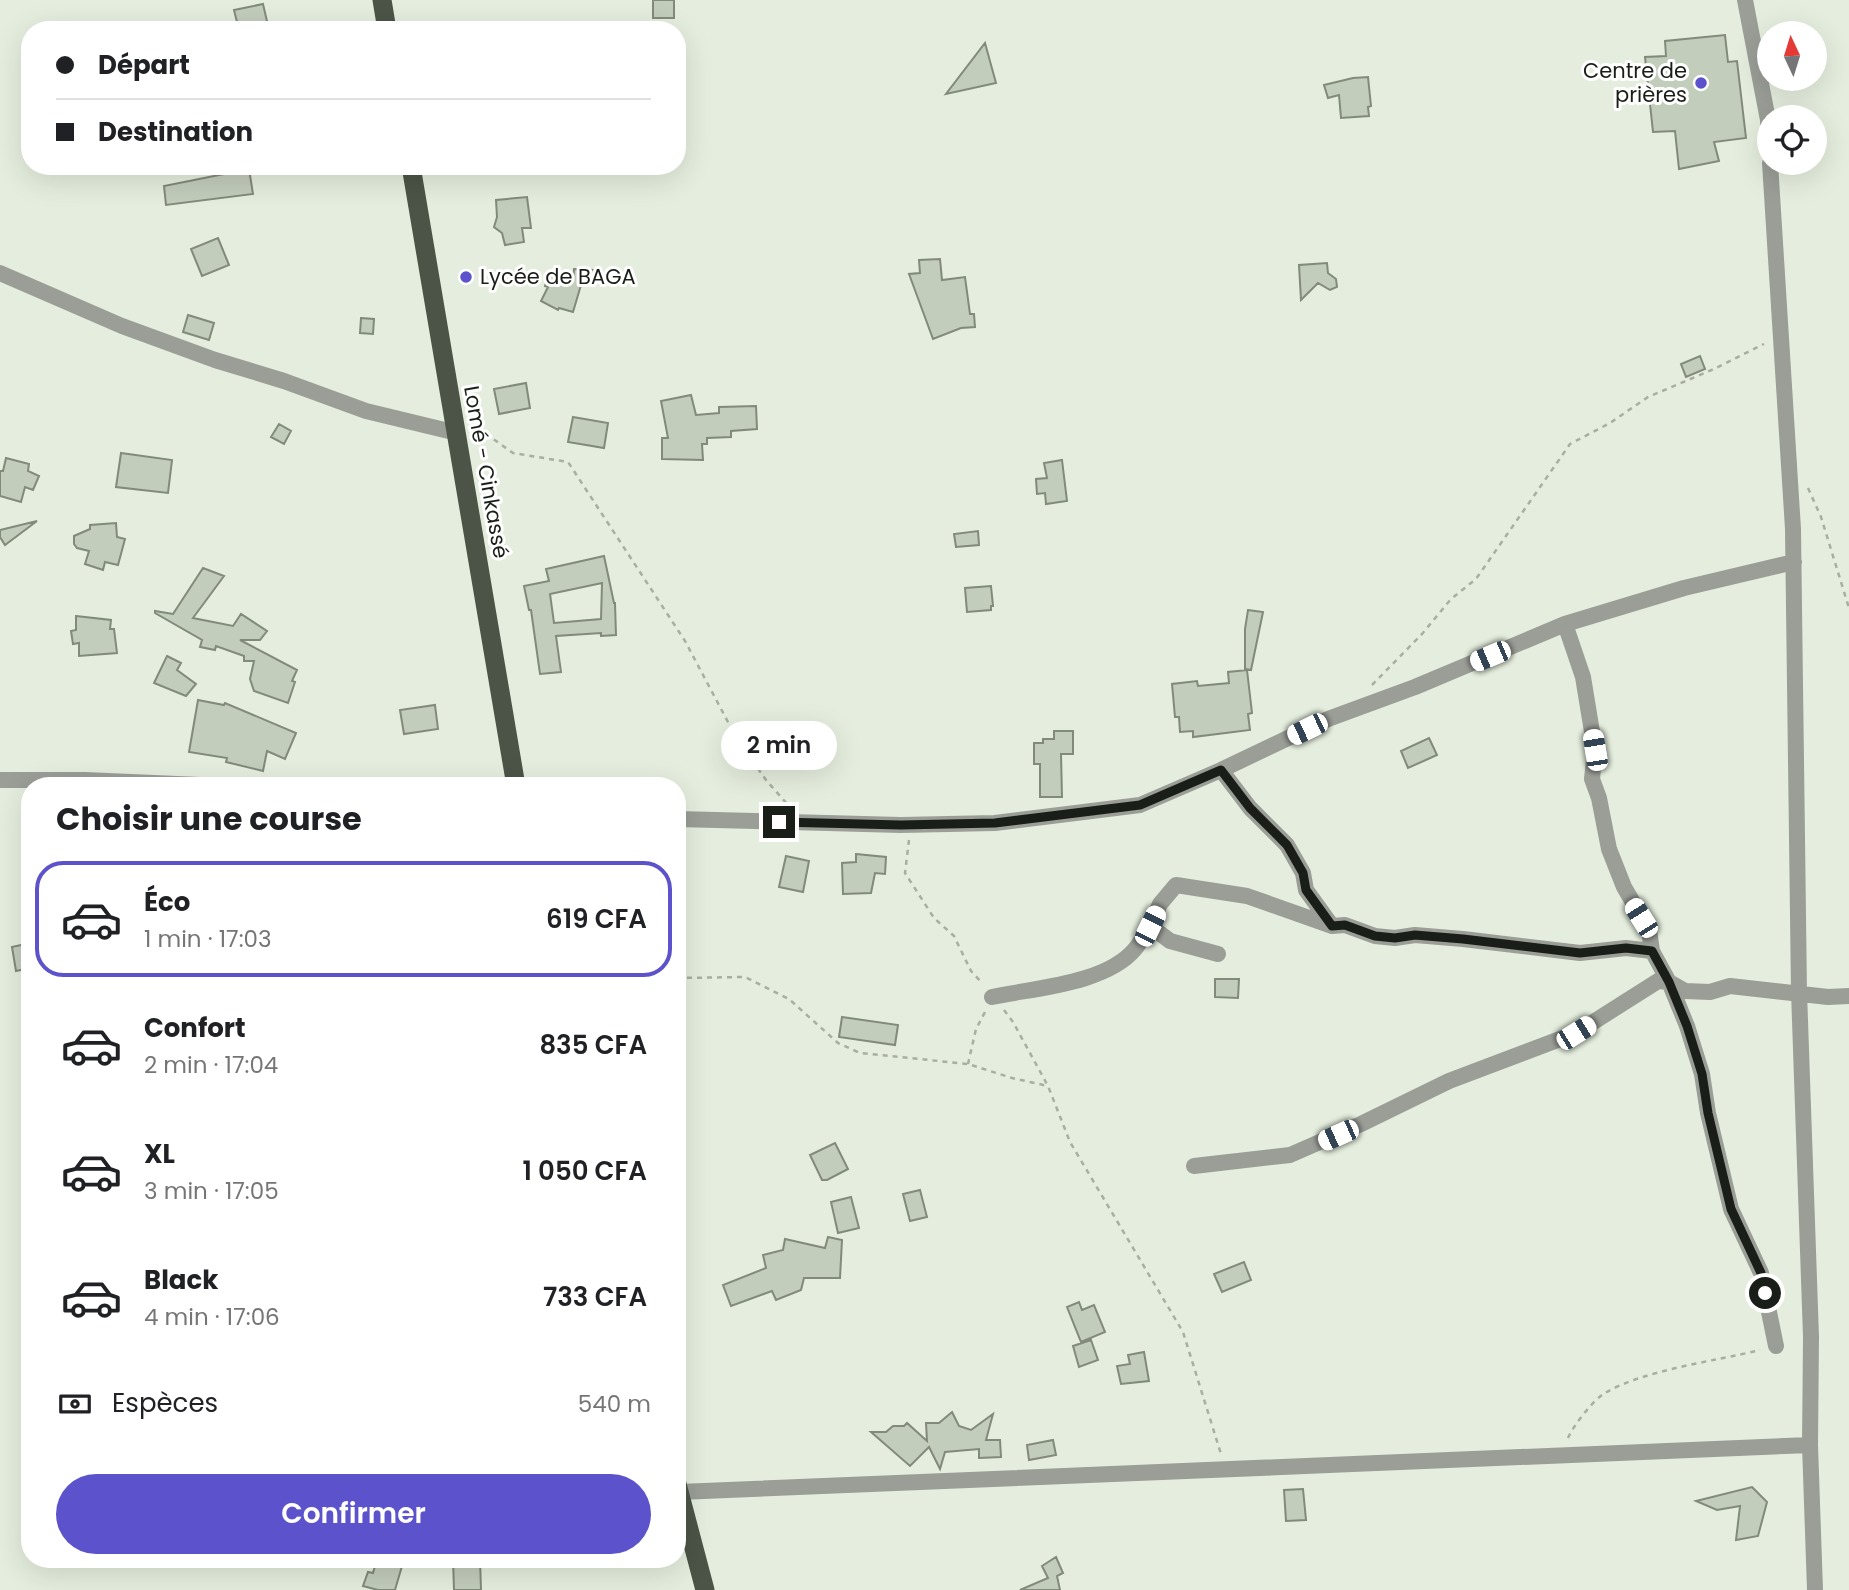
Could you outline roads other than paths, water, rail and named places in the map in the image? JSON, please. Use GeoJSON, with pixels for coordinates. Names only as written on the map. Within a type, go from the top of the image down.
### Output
{"type":"FeatureCollection","features":[{"type":"Feature","properties":{"kind":"highway"},"geometry":{"type":"LineString","coordinates":[[382,0],[386,21]]}},
{"type":"Feature","properties":{"kind":"highway","name":"Lomé - Cinkassé"},"geometry":{"type":"LineString","coordinates":[[413,175],[514,777]]}},
{"type":"Feature","properties":{"kind":"highway"},"geometry":{"type":"LineString","coordinates":[[686,1515],[705,1590]]}},
{"type":"Feature","properties":{"kind":"street"},"geometry":{"type":"LineString","coordinates":[[1745,0],[1765,105]]}},
{"type":"Feature","properties":{"kind":"street"},"geometry":{"type":"LineString","coordinates":[[1771,175],[1794,562],[1799,992],[1811,1336],[1810,1445],[1815,1590]]}},
{"type":"Feature","properties":{"kind":"street"},"geometry":{"type":"LineString","coordinates":[[0,273],[122,326],[203,356],[284,381],[366,411],[457,433]]}},
{"type":"Feature","properties":{"kind":"street"},"geometry":{"type":"LineString","coordinates":[[686,819],[901,825],[995,823],[1140,805],[1328,719],[1415,687],[1565,624],[1684,588],[1794,562]]}},
{"type":"Feature","properties":{"kind":"street"},"geometry":{"type":"LineString","coordinates":[[1565,624],[1583,677],[1595,750],[1592,779],[1609,849],[1624,887],[1649,930],[1652,951],[1669,982],[1687,1026],[1702,1074],[1708,1113],[1731,1209],[1761,1273],[1776,1346]]}},
{"type":"Feature","properties":{"kind":"street"},"geometry":{"type":"LineString","coordinates":[[1221,770],[1250,808],[1287,845],[1303,873],[1306,890],[1332,926]]}},
{"type":"Feature","properties":{"kind":"street"},"geometry":{"type":"LineString","coordinates":[[0,780],[21,780]]}},
{"type":"Feature","properties":{"kind":"street"},"geometry":{"type":"LineString","coordinates":[[992,997],[1070,984],[1116,964],[1135,950],[1160,904],[1176,885],[1247,896],[1332,926],[1345,925],[1375,936],[1395,938],[1415,935],[1580,953],[1626,948],[1652,951]]}},
{"type":"Feature","properties":{"kind":"street"},"geometry":{"type":"LineString","coordinates":[[1150,926],[1170,941],[1218,954]]}},
{"type":"Feature","properties":{"kind":"street"},"geometry":{"type":"LineString","coordinates":[[1194,1166],[1290,1155],[1449,1081],[1576,1033],[1658,981],[1669,982],[1685,991],[1710,992],[1730,986],[1828,997],[1849,996]]}},
{"type":"Feature","properties":{"kind":"street"},"geometry":{"type":"LineString","coordinates":[[686,1488],[1226,1471],[1810,1445]]}},
{"type":"Feature","properties":{"kind":"place","name":"Centre de prières"},"geometry":{"type":"Point","coordinates":[1701,83]}},
{"type":"Feature","properties":{"kind":"place","name":"Lycée de BAGA"},"geometry":{"type":"Point","coordinates":[466,277]}}]}
